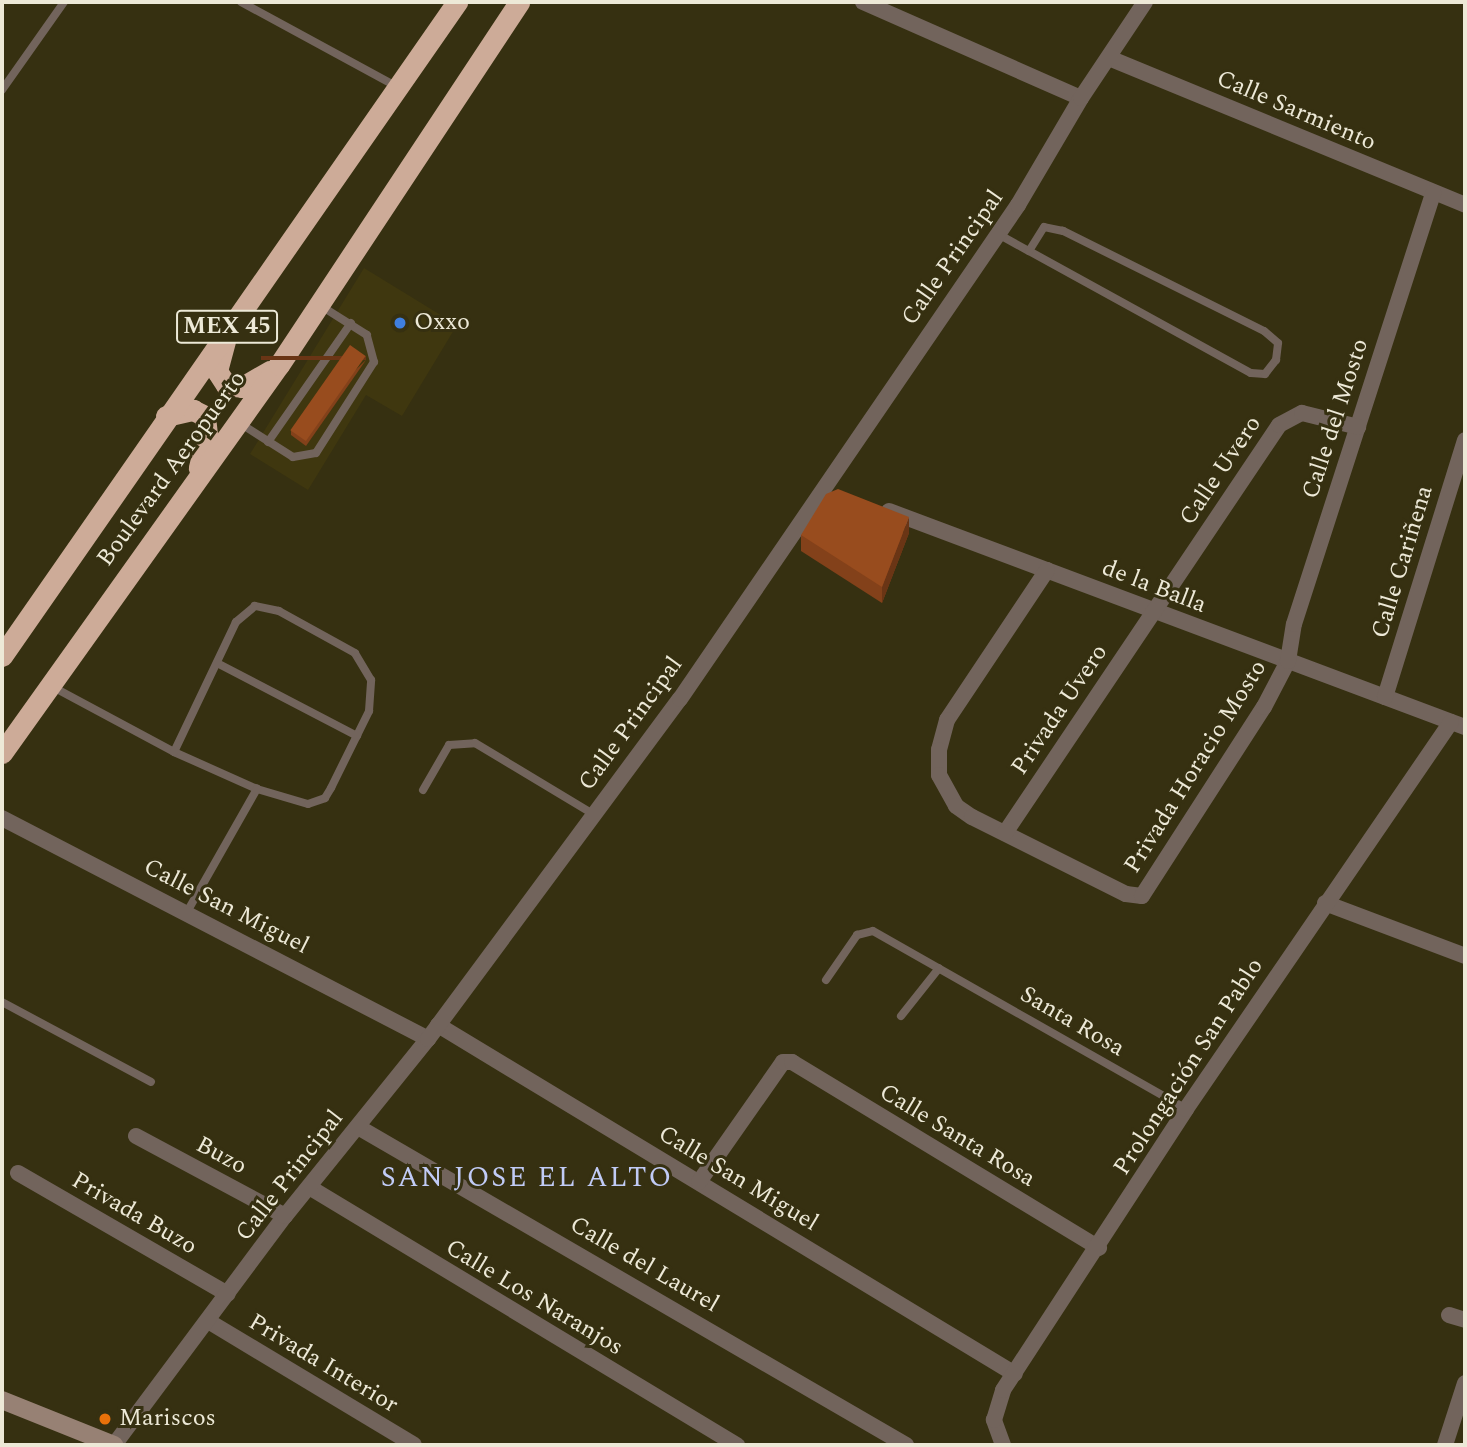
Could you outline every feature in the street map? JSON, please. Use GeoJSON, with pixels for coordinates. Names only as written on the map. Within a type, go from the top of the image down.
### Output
{"type":"FeatureCollection","features":[{"type":"Feature","properties":{"kind":"highway","name":"Boulevard Aeropuerto"},"geometry":{"type":"LineString","coordinates":[[2,656],[239,310],[457,2]]}},
{"type":"Feature","properties":{"kind":"highway","name":"Boulevard Aeropuerto"},"geometry":{"type":"LineString","coordinates":[[2,753],[48,684],[279,365],[519,2]]}},
{"type":"Feature","properties":{"kind":"highway"},"geometry":{"type":"LineString","coordinates":[[239,310],[218,361],[220,379],[226,385],[242,387],[279,365]]}},
{"type":"Feature","properties":{"kind":"highway"},"geometry":{"type":"LineString","coordinates":[[166,416],[193,410],[205,416],[207,435],[195,484]]}},
{"type":"Feature","properties":{"kind":"street"},"geometry":{"type":"LineString","coordinates":[[863,2],[1081,98]]}},
{"type":"Feature","properties":{"kind":"street","name":"Calle Principal"},"geometry":{"type":"LineString","coordinates":[[114,1445],[285,1216],[428,1039],[834,490],[998,234],[1081,98],[1145,2]]}},
{"type":"Feature","properties":{"kind":"street","name":"Calle Sarmiento"},"geometry":{"type":"LineString","coordinates":[[1109,58],[1465,205]]}},
{"type":"Feature","properties":{"kind":"street","name":"Calle del Mosto"},"geometry":{"type":"LineString","coordinates":[[1287,662],[1294,624],[1433,192]]}},
{"type":"Feature","properties":{"kind":"street","name":"Calle Uvero"},"geometry":{"type":"LineString","coordinates":[[1153,612],[1286,418],[1302,413],[1357,427]]}},
{"type":"Feature","properties":{"kind":"street","name":"Calle Cariñena"},"geometry":{"type":"LineString","coordinates":[[1385,697],[1465,440]]}},
{"type":"Feature","properties":{"kind":"street","name":"de la Balla"},"geometry":{"type":"LineString","coordinates":[[866,502],[1458,725]]}},
{"type":"Feature","properties":{"kind":"street"},"geometry":{"type":"LineString","coordinates":[[1005,833],[956,806],[939,775],[940,742],[947,720],[1047,570]]}},
{"type":"Feature","properties":{"kind":"street","name":"Privada Uvero"},"geometry":{"type":"LineString","coordinates":[[1005,833],[1153,612]]}},
{"type":"Feature","properties":{"kind":"street","name":"Privada Horacio Mosto"},"geometry":{"type":"LineString","coordinates":[[1005,833],[1126,894],[1142,896],[1264,707],[1287,662]]}},
{"type":"Feature","properties":{"kind":"street","name":"Prolongación San Pablo"},"geometry":{"type":"LineString","coordinates":[[1003,1445],[994,1420],[996,1404],[1099,1248],[1186,1109],[1325,902],[1458,725]]}},
{"type":"Feature","properties":{"kind":"street","name":"Calle San Miguel"},"geometry":{"type":"LineString","coordinates":[[2,818],[428,1039]]}},
{"type":"Feature","properties":{"kind":"street"},"geometry":{"type":"LineString","coordinates":[[1325,902],[1465,956]]}},
{"type":"Feature","properties":{"kind":"street","name":"Calle San Miguel"},"geometry":{"type":"LineString","coordinates":[[438,1025],[1015,1374]]}},
{"type":"Feature","properties":{"kind":"street","name":"Calle Santa Rosa"},"geometry":{"type":"LineString","coordinates":[[699,1182],[783,1062],[792,1062],[1099,1248]]}},
{"type":"Feature","properties":{"kind":"street","name":"Calle del Laurel"},"geometry":{"type":"LineString","coordinates":[[358,1127],[906,1445]]}},
{"type":"Feature","properties":{"kind":"street","name":"Buzo"},"geometry":{"type":"LineString","coordinates":[[136,1136],[285,1216]]}},
{"type":"Feature","properties":{"kind":"street","name":"Privada Buzo"},"geometry":{"type":"LineString","coordinates":[[18,1173],[228,1294]]}},
{"type":"Feature","properties":{"kind":"street","name":"Calle Los Naranjos"},"geometry":{"type":"LineString","coordinates":[[309,1186],[737,1445]]}},
{"type":"Feature","properties":{"kind":"street","name":"Privada Interior"},"geometry":{"type":"LineString","coordinates":[[208,1321],[414,1445]]}},
{"type":"Feature","properties":{"kind":"street"},"geometry":{"type":"LineString","coordinates":[[1445,1445],[1465,1383]]}},
{"type":"Feature","properties":{"kind":"street"},"geometry":{"type":"LineString","coordinates":[[2,1400],[114,1445]]}},
{"type":"Feature","properties":{"kind":"lane"},"geometry":{"type":"LineString","coordinates":[[2,90],[64,2]]}},
{"type":"Feature","properties":{"kind":"lane"},"geometry":{"type":"LineString","coordinates":[[241,2],[396,86]]}},
{"type":"Feature","properties":{"kind":"lane"},"geometry":{"type":"LineString","coordinates":[[998,234],[1251,373],[1265,374],[1276,360],[1278,343],[1264,331],[1063,231],[1044,227],[1029,251]]}},
{"type":"Feature","properties":{"kind":"lane"},"geometry":{"type":"LineString","coordinates":[[238,422],[293,457],[316,453],[372,371],[372,343],[351,323],[318,304]]}},
{"type":"Feature","properties":{"kind":"lane"},"geometry":{"type":"LineString","coordinates":[[268,442],[351,323]]}},
{"type":"Feature","properties":{"kind":"lane"},"geometry":{"type":"LineString","coordinates":[[48,684],[174,752],[257,789],[298,803],[317,802],[331,788],[374,694],[365,665],[355,653],[279,611],[255,606],[244,612],[174,752]]}},
{"type":"Feature","properties":{"kind":"lane"},"geometry":{"type":"LineString","coordinates":[[217,663],[357,736]]}},
{"type":"Feature","properties":{"kind":"lane"},"geometry":{"type":"LineString","coordinates":[[423,790],[449,745],[475,743],[593,814]]}},
{"type":"Feature","properties":{"kind":"lane"},"geometry":{"type":"LineString","coordinates":[[187,912],[257,789]]}},
{"type":"Feature","properties":{"kind":"lane","name":"Santa Rosa"},"geometry":{"type":"LineString","coordinates":[[826,980],[864,931],[873,931],[1186,1109]]}},
{"type":"Feature","properties":{"kind":"lane"},"geometry":{"type":"LineString","coordinates":[[901,1016],[939,968]]}},
{"type":"Feature","properties":{"kind":"lane"},"geometry":{"type":"LineString","coordinates":[[2,1002],[151,1082]]}},
{"type":"Feature","properties":{"kind":"shaded area"},"geometry":{"type":"Polygon","coordinates":[[[364,268],[457,325],[402,416],[366,395],[308,490],[250,454],[364,268]]]}},
{"type":"Feature","properties":{"kind":"building","name":"Oxxo"},"geometry":{"type":"Polygon","coordinates":[[[350,345],[366,356],[306,441],[290,430],[350,345]]]}},
{"type":"Feature","properties":{"kind":"building"},"geometry":{"type":"Polygon","coordinates":[[[838,489],[909,517],[882,587],[801,535],[826,494],[838,489]]]}},
{"type":"Feature","properties":{"kind":"place","name":"Oxxo"},"geometry":{"type":"Point","coordinates":[400,323]}},
{"type":"Feature","properties":{"kind":"place","name":"Mariscos"},"geometry":{"type":"Point","coordinates":[105,1419]}},
{"type":"Feature","properties":{"kind":"district","name":"SAN JOSE EL ALTO"},"geometry":{"type":"Point","coordinates":[527,1178]}}]}
